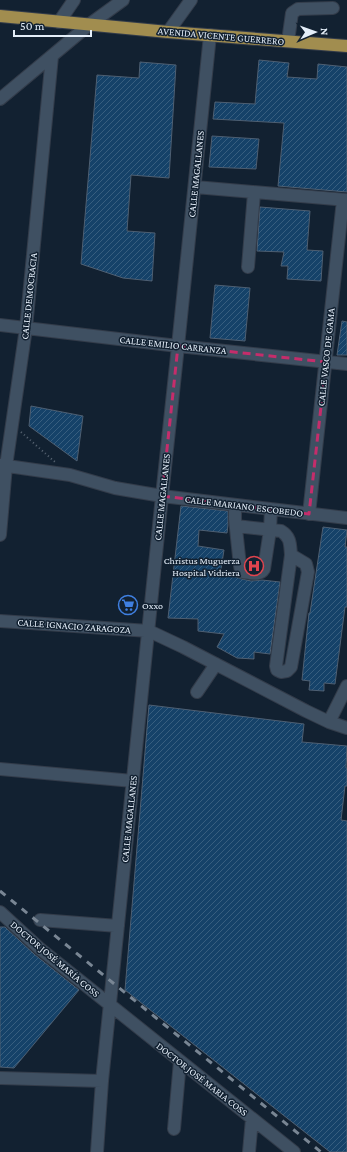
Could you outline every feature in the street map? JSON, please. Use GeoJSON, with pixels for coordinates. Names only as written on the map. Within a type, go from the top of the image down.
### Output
{"type":"FeatureCollection","features":[{"type":"Feature","properties":{"kind":"main road","name":"AVENIDA VICENTE GUERRERO"},"geometry":{"type":"LineString","coordinates":[[0,16],[168,32],[347,46]]}},
{"type":"Feature","properties":{"kind":"street"},"geometry":{"type":"LineString","coordinates":[[59,22],[74,0]]}},
{"type":"Feature","properties":{"kind":"street"},"geometry":{"type":"LineString","coordinates":[[168,32],[191,0]]}},
{"type":"Feature","properties":{"kind":"street"},"geometry":{"type":"LineString","coordinates":[[0,98],[120,1]]}},
{"type":"Feature","properties":{"kind":"street"},"geometry":{"type":"LineString","coordinates":[[288,41],[292,13],[298,10],[333,8]]}},
{"type":"Feature","properties":{"kind":"street","name":"CALLE MAGALLANES"},"geometry":{"type":"LineString","coordinates":[[97,1152],[102,1081],[210,35]]}},
{"type":"Feature","properties":{"kind":"street","name":"CALLE DEMOCRACIA"},"geometry":{"type":"LineString","coordinates":[[0,534],[3,466],[12,424],[26,328],[52,56]]}},
{"type":"Feature","properties":{"kind":"street"},"geometry":{"type":"LineString","coordinates":[[194,187],[345,200]]}},
{"type":"Feature","properties":{"kind":"street"},"geometry":{"type":"LineString","coordinates":[[248,267],[254,193]]}},
{"type":"Feature","properties":{"kind":"street","name":"CALLE VASCO DE GAMA"},"geometry":{"type":"LineString","coordinates":[[309,514],[345,200]]}},
{"type":"Feature","properties":{"kind":"street","name":"CALLE EMILIO CARRANZA"},"geometry":{"type":"LineString","coordinates":[[0,325],[347,364]]}},
{"type":"Feature","properties":{"kind":"street","name":"CALLE MARIANO ESCOBEDO"},"geometry":{"type":"LineString","coordinates":[[3,466],[70,474],[115,488],[162,496],[347,518]]}},
{"type":"Feature","properties":{"kind":"street"},"geometry":{"type":"LineString","coordinates":[[235,505],[235,519],[241,571],[259,574],[263,572],[264,569],[270,530],[271,509]]}},
{"type":"Feature","properties":{"kind":"street"},"geometry":{"type":"LineString","coordinates":[[236,526],[281,531],[288,537],[291,555],[276,666],[277,670],[281,672],[287,671],[291,667],[308,572],[306,564],[291,555]]}},
{"type":"Feature","properties":{"kind":"street","name":"CALLE IGNACIO ZARAGOZA"},"geometry":{"type":"LineString","coordinates":[[0,621],[149,631]]}},
{"type":"Feature","properties":{"kind":"street"},"geometry":{"type":"LineString","coordinates":[[149,631],[306,711],[347,728]]}},
{"type":"Feature","properties":{"kind":"street"},"geometry":{"type":"LineString","coordinates":[[197,692],[216,664]]}},
{"type":"Feature","properties":{"kind":"street"},"geometry":{"type":"LineString","coordinates":[[330,722],[347,686]]}},
{"type":"Feature","properties":{"kind":"street"},"geometry":{"type":"LineString","coordinates":[[0,769],[133,781]]}},
{"type":"Feature","properties":{"kind":"street","name":"DOCTOR JOSÉ MARÍA COSS"},"geometry":{"type":"LineString","coordinates":[[1,915],[110,1006]]}},
{"type":"Feature","properties":{"kind":"street"},"geometry":{"type":"LineString","coordinates":[[40,920],[118,926]]}},
{"type":"Feature","properties":{"kind":"street","name":"DOCTOR JOSÉ MARIA COSS"},"geometry":{"type":"LineString","coordinates":[[110,1006],[294,1152]]}},
{"type":"Feature","properties":{"kind":"street"},"geometry":{"type":"LineString","coordinates":[[174,1129],[180,1061]]}},
{"type":"Feature","properties":{"kind":"street"},"geometry":{"type":"LineString","coordinates":[[0,1078],[102,1081]]}},
{"type":"Feature","properties":{"kind":"street"},"geometry":{"type":"LineString","coordinates":[[249,1152],[252,1118]]}},
{"type":"Feature","properties":{"kind":"path"},"geometry":{"type":"LineString","coordinates":[[12,424],[70,474]]}},
{"type":"Feature","properties":{"kind":"highlighted area"},"geometry":{"type":"Polygon","coordinates":[[[178,346],[326,362],[309,514],[162,496],[178,346]]]}},
{"type":"Feature","properties":{"kind":"building"},"geometry":{"type":"Polygon","coordinates":[[[259,60],[289,63],[287,77],[317,79],[318,64],[347,67],[347,192],[278,186],[284,123],[213,119],[215,102],[255,104],[259,60]]]}},
{"type":"Feature","properties":{"kind":"building"},"geometry":{"type":"Polygon","coordinates":[[[140,62],[176,65],[169,178],[131,175],[127,231],[155,233],[152,281],[123,278],[81,264],[97,75],[139,78],[140,62]]]}},
{"type":"Feature","properties":{"kind":"building"},"geometry":{"type":"Polygon","coordinates":[[[212,136],[259,139],[256,169],[209,167],[212,136]]]}},
{"type":"Feature","properties":{"kind":"building"},"geometry":{"type":"Polygon","coordinates":[[[260,207],[310,211],[307,250],[323,251],[321,281],[287,279],[288,266],[281,266],[284,252],[257,251],[260,207]]]}},
{"type":"Feature","properties":{"kind":"building"},"geometry":{"type":"Polygon","coordinates":[[[215,285],[250,288],[245,341],[210,338],[215,285]]]}},
{"type":"Feature","properties":{"kind":"building"},"geometry":{"type":"Polygon","coordinates":[[[342,321],[347,322],[347,355],[337,355],[342,321]]]}},
{"type":"Feature","properties":{"kind":"building"},"geometry":{"type":"Polygon","coordinates":[[[31,406],[83,416],[77,461],[29,426],[31,406]]]}},
{"type":"Feature","properties":{"kind":"building"},"geometry":{"type":"Polygon","coordinates":[[[181,506],[228,511],[227,533],[199,530],[198,546],[224,550],[220,575],[251,581],[262,580],[280,582],[270,654],[254,652],[254,659],[237,658],[217,647],[224,634],[198,631],[198,619],[168,618],[181,506]]]}},
{"type":"Feature","properties":{"kind":"building"},"geometry":{"type":"Polygon","coordinates":[[[323,527],[347,530],[345,547],[347,547],[347,607],[345,607],[335,684],[324,683],[324,691],[309,690],[310,681],[302,680],[309,613],[323,527]]]}},
{"type":"Feature","properties":{"kind":"building"},"geometry":{"type":"Polygon","coordinates":[[[149,705],[304,724],[302,742],[347,746],[347,786],[345,786],[341,820],[347,821],[347,1152],[330,1152],[125,990],[149,705]]]}},
{"type":"Feature","properties":{"kind":"building"},"geometry":{"type":"Polygon","coordinates":[[[0,927],[5,927],[34,954],[79,990],[14,1068],[0,1067],[0,927]]]}},
{"type":"Feature","properties":{"kind":"railway"},"geometry":{"type":"LineString","coordinates":[[0,891],[321,1152]]}},
{"type":"Feature","properties":{"kind":"place","name":"Christus Muguerza Hospital Vidriera"},"geometry":{"type":"Point","coordinates":[254,566]}},
{"type":"Feature","properties":{"kind":"place","name":"Oxxo"},"geometry":{"type":"Point","coordinates":[128,605]}}]}
